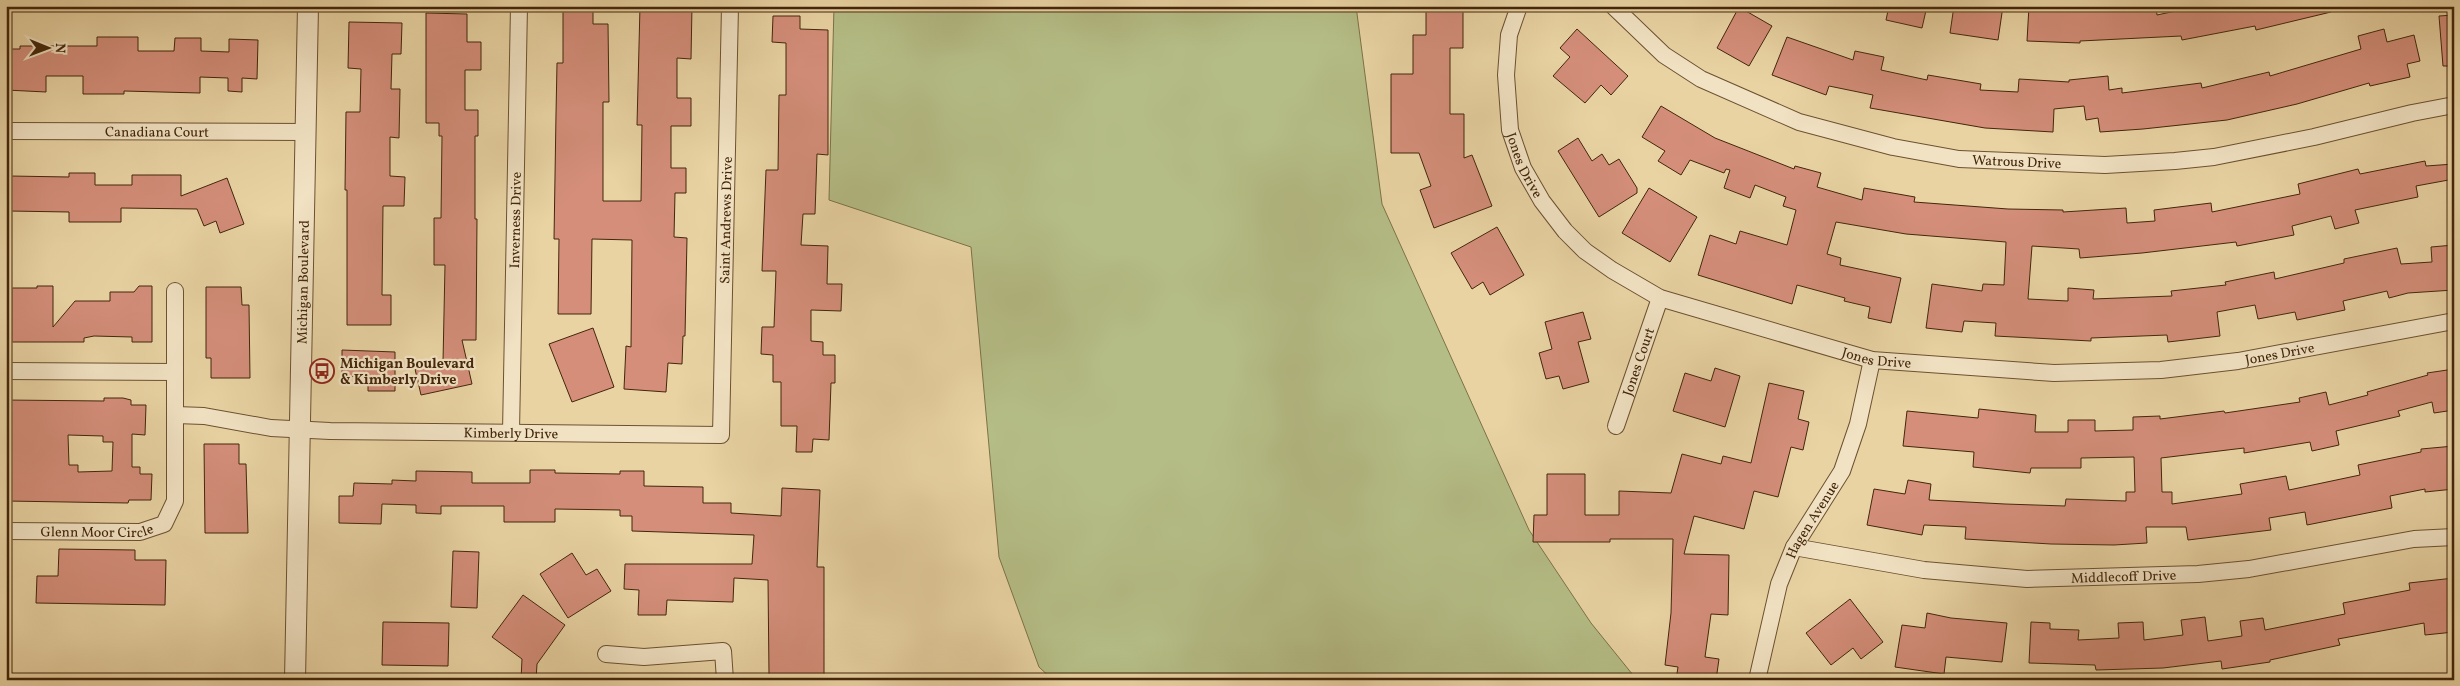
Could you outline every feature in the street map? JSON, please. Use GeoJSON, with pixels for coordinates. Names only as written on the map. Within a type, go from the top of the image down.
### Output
{"type":"FeatureCollection","features":[{"type":"Feature","properties":{"kind":"street","name":"Michigan Boulevard"},"geometry":{"type":"LineString","coordinates":[[295,680],[308,6]]}},
{"type":"Feature","properties":{"kind":"street","name":"Inverness Drive"},"geometry":{"type":"LineString","coordinates":[[511,432],[519,6]]}},
{"type":"Feature","properties":{"kind":"street","name":"Saint Andrews Drive"},"geometry":{"type":"LineString","coordinates":[[721,435],[730,6]]}},
{"type":"Feature","properties":{"kind":"street","name":"Jones Drive"},"geometry":{"type":"LineString","coordinates":[[1518,6],[1509,35],[1506,75],[1510,130],[1523,168],[1542,201],[1565,231],[1585,251],[1612,270],[1660,298],[1872,360],[2054,373],[2153,371],[2238,361],[2454,321]]}},
{"type":"Feature","properties":{"kind":"street","name":"Watrous Drive"},"geometry":{"type":"LineString","coordinates":[[1613,6],[1664,54],[1701,79],[1798,122],[1893,147],[1959,158],[2105,165],[2214,157],[2454,106]]}},
{"type":"Feature","properties":{"kind":"street","name":"Canadiana Court"},"geometry":{"type":"LineString","coordinates":[[6,131],[307,132]]}},
{"type":"Feature","properties":{"kind":"street","name":"Glenn Moor Circle"},"geometry":{"type":"LineString","coordinates":[[6,531],[140,532],[164,524],[175,501],[175,290]]}},
{"type":"Feature","properties":{"kind":"street","name":"Jones Court"},"geometry":{"type":"LineString","coordinates":[[1616,426],[1660,298]]}},
{"type":"Feature","properties":{"kind":"street","name":"Hagen Avenue"},"geometry":{"type":"LineString","coordinates":[[1757,680],[1770,614],[1779,584],[1794,547],[1842,471],[1858,424],[1872,360]]}},
{"type":"Feature","properties":{"kind":"street"},"geometry":{"type":"LineString","coordinates":[[6,372],[176,372]]}},
{"type":"Feature","properties":{"kind":"street","name":"Kimberly Drive"},"geometry":{"type":"LineString","coordinates":[[176,415],[204,416],[247,425],[300,429],[721,435]]}},
{"type":"Feature","properties":{"kind":"street","name":"Middlecoff Drive"},"geometry":{"type":"LineString","coordinates":[[1794,547],[1924,570],[2027,578],[2198,574],[2249,569],[2414,539],[2454,537]]}},
{"type":"Feature","properties":{"kind":"street"},"geometry":{"type":"LineString","coordinates":[[606,654],[644,657],[723,651],[725,680]]}},
{"type":"Feature","properties":{"kind":"green space"},"geometry":{"type":"Polygon","coordinates":[[[834,6],[1356,6],[1382,204],[1529,530],[1591,623],[1637,680],[1053,680],[1039,667],[999,557],[971,247],[829,200],[834,6]]]}},
{"type":"Feature","properties":{"kind":"building"},"geometry":{"type":"Polygon","coordinates":[[[640,6],[692,6],[691,59],[677,58],[677,98],[691,98],[691,126],[671,126],[671,168],[686,168],[686,193],[675,193],[674,237],[687,238],[685,336],[683,336],[682,364],[668,363],[666,392],[624,389],[626,346],[631,347],[632,240],[592,239],[591,314],[558,314],[559,239],[554,239],[556,114],[557,63],[563,63],[563,10],[593,10],[593,24],[608,24],[609,102],[603,102],[603,201],[641,201],[642,125],[637,125],[640,6]]]}},
{"type":"Feature","properties":{"kind":"building"},"geometry":{"type":"Polygon","coordinates":[[[1426,6],[1463,6],[1463,48],[1450,48],[1450,114],[1464,114],[1464,158],[1472,155],[1492,206],[1434,228],[1420,190],[1431,186],[1419,153],[1391,153],[1391,74],[1413,74],[1413,35],[1426,35],[1426,6]]]}},
{"type":"Feature","properties":{"kind":"building"},"geometry":{"type":"Polygon","coordinates":[[[1889,6],[1927,6],[1922,28],[1886,20],[1889,6]]]}},
{"type":"Feature","properties":{"kind":"building"},"geometry":{"type":"Polygon","coordinates":[[[1954,6],[2003,6],[1998,40],[1950,33],[1954,6]]]}},
{"type":"Feature","properties":{"kind":"building"},"geometry":{"type":"Polygon","coordinates":[[[2029,6],[2156,6],[2157,15],[2199,6],[2330,6],[2331,12],[2256,30],[2255,26],[2182,40],[2181,36],[2080,41],[2080,43],[2027,41],[2029,6]]]}},
{"type":"Feature","properties":{"kind":"building"},"geometry":{"type":"Polygon","coordinates":[[[1739,7],[1772,26],[1749,66],[1717,48],[1739,7]]]}},
{"type":"Feature","properties":{"kind":"building"},"geometry":{"type":"Polygon","coordinates":[[[426,13],[467,14],[467,42],[481,42],[481,70],[465,70],[465,110],[478,110],[478,136],[475,136],[475,219],[477,219],[476,340],[462,340],[472,384],[421,395],[415,369],[443,362],[445,265],[434,265],[434,218],[441,218],[442,136],[439,136],[439,123],[426,123],[426,13]]]}},
{"type":"Feature","properties":{"kind":"building"},"geometry":{"type":"Polygon","coordinates":[[[2454,15],[2454,66],[2443,66],[2439,16],[2454,15]]]}},
{"type":"Feature","properties":{"kind":"building"},"geometry":{"type":"Polygon","coordinates":[[[773,16],[800,16],[800,29],[828,30],[828,155],[817,154],[815,214],[803,214],[801,245],[828,246],[827,284],[842,284],[841,311],[811,310],[811,341],[823,342],[823,355],[835,355],[835,383],[831,383],[829,440],[813,439],[812,452],[796,452],[797,426],[781,426],[781,382],[773,382],[773,355],[761,354],[762,327],[774,327],[776,271],[762,271],[766,170],[778,170],[779,95],[786,95],[786,43],[772,42],[773,16]]]}},
{"type":"Feature","properties":{"kind":"building"},"geometry":{"type":"Polygon","coordinates":[[[349,22],[402,23],[401,54],[392,54],[391,89],[400,89],[399,138],[390,137],[390,176],[405,177],[404,206],[383,206],[382,295],[391,295],[391,325],[347,325],[346,112],[360,112],[361,69],[348,68],[349,22]]]}},
{"type":"Feature","properties":{"kind":"building"},"geometry":{"type":"Polygon","coordinates":[[[1577,29],[1628,76],[1611,95],[1601,85],[1585,103],[1553,76],[1570,57],[1560,48],[1577,29]]]}},
{"type":"Feature","properties":{"kind":"building"},"geometry":{"type":"Polygon","coordinates":[[[2384,29],[2387,42],[2414,35],[2420,61],[2407,64],[2410,77],[2370,86],[2369,83],[2297,104],[2227,120],[2143,129],[2100,132],[2098,118],[2086,120],[2084,106],[2054,109],[2053,132],[1985,128],[1870,108],[1873,95],[1829,86],[1826,95],[1772,75],[1787,37],[1853,60],[1855,51],[1884,57],[1881,70],[1927,80],[1928,75],[1981,84],[1980,90],[2018,92],[2019,79],[2069,82],[2069,80],[2108,76],[2109,90],[2122,88],[2122,93],[2201,83],[2202,88],[2269,72],[2270,76],[2361,49],[2358,36],[2384,29]]]}},
{"type":"Feature","properties":{"kind":"building"},"geometry":{"type":"Polygon","coordinates":[[[97,37],[138,37],[138,51],[174,51],[175,38],[201,38],[201,51],[229,52],[229,39],[258,40],[257,79],[242,78],[242,92],[228,91],[228,78],[200,77],[200,93],[124,91],[124,94],[83,94],[83,76],[46,76],[46,92],[6,90],[6,49],[20,49],[20,46],[97,46],[97,37]]]}},
{"type":"Feature","properties":{"kind":"building"},"geometry":{"type":"Polygon","coordinates":[[[1661,106],[1715,138],[1794,169],[1795,166],[1821,173],[1817,187],[1862,200],[1864,188],[1915,197],[1914,202],[2008,209],[2063,210],[2063,212],[2126,208],[2127,223],[2155,221],[2154,210],[2211,203],[2212,212],[2300,194],[2298,184],[2358,169],[2360,174],[2425,161],[2426,166],[2454,164],[2454,179],[2416,186],[2418,197],[2355,210],[2359,223],[2335,229],[2331,216],[2292,226],[2294,235],[2237,246],[2236,242],[2080,258],[2079,249],[2032,246],[2028,299],[2068,301],[2068,288],[2094,290],[2093,299],[2172,296],[2171,291],[2226,285],[2225,282],[2274,272],[2275,279],[2344,263],[2344,259],[2397,248],[2401,264],[2432,262],[2431,247],[2454,245],[2454,290],[2408,293],[2389,298],[2387,291],[2343,301],[2345,310],[2297,320],[2295,312],[2258,319],[2255,305],[2217,312],[2220,336],[2168,342],[2167,335],[2091,338],[2091,341],[1995,336],[1996,323],[1964,321],[1962,332],[1926,328],[1932,284],[1982,291],[1983,284],[2004,285],[2006,242],[1906,234],[1836,222],[1827,254],[1841,258],[1840,265],[1901,278],[1891,323],[1868,318],[1870,307],[1844,301],[1845,298],[1797,285],[1792,304],[1698,275],[1710,235],[1736,244],[1740,231],[1787,245],[1796,210],[1783,206],[1786,197],[1755,185],[1750,198],[1724,188],[1730,170],[1726,169],[1724,173],[1690,160],[1681,175],[1658,161],[1665,151],[1642,137],[1661,106]]]}},
{"type":"Feature","properties":{"kind":"building"},"geometry":{"type":"Polygon","coordinates":[[[1578,138],[1592,161],[1602,154],[1609,165],[1619,159],[1637,188],[1637,193],[1599,217],[1558,151],[1578,138]]]}},
{"type":"Feature","properties":{"kind":"building"},"geometry":{"type":"Polygon","coordinates":[[[69,173],[95,173],[95,185],[132,185],[132,175],[181,175],[181,196],[227,178],[244,224],[220,233],[216,221],[204,226],[197,209],[121,208],[121,222],[69,222],[69,212],[9,211],[10,176],[69,177],[69,173]]]}},
{"type":"Feature","properties":{"kind":"building"},"geometry":{"type":"Polygon","coordinates":[[[1649,188],[1697,217],[1670,262],[1622,233],[1649,188]]]}},
{"type":"Feature","properties":{"kind":"building"},"geometry":{"type":"Polygon","coordinates":[[[1497,227],[1524,275],[1490,295],[1483,282],[1472,289],[1451,253],[1497,227]]]}},
{"type":"Feature","properties":{"kind":"building"},"geometry":{"type":"Polygon","coordinates":[[[37,286],[53,286],[53,327],[75,301],[110,301],[110,292],[134,292],[139,286],[152,286],[152,342],[132,342],[132,337],[94,336],[84,338],[84,342],[12,342],[12,288],[37,288],[37,286]]]}},
{"type":"Feature","properties":{"kind":"building"},"geometry":{"type":"Polygon","coordinates":[[[206,287],[241,287],[242,305],[249,305],[250,378],[211,378],[211,358],[206,358],[206,287]]]}},
{"type":"Feature","properties":{"kind":"building"},"geometry":{"type":"Polygon","coordinates":[[[1583,312],[1591,339],[1578,342],[1589,382],[1563,389],[1559,376],[1546,379],[1539,353],[1552,349],[1545,322],[1583,312]]]}},
{"type":"Feature","properties":{"kind":"building"},"geometry":{"type":"Polygon","coordinates":[[[593,328],[614,387],[572,402],[549,344],[593,328]]]}},
{"type":"Feature","properties":{"kind":"building"},"geometry":{"type":"Polygon","coordinates":[[[342,350],[395,352],[395,391],[368,391],[368,377],[342,376],[342,350]]]}},
{"type":"Feature","properties":{"kind":"building"},"geometry":{"type":"Polygon","coordinates":[[[1715,368],[1740,376],[1725,427],[1673,411],[1685,373],[1711,381],[1715,368]]]}},
{"type":"Feature","properties":{"kind":"building"},"geometry":{"type":"Polygon","coordinates":[[[2454,369],[2454,410],[2434,413],[2432,402],[2398,411],[2400,416],[2336,431],[2339,445],[2312,451],[2310,442],[2244,453],[2244,448],[2161,458],[2162,492],[2172,492],[2172,504],[2242,494],[2240,484],[2286,476],[2289,490],[2360,475],[2358,465],[2421,452],[2421,449],[2454,446],[2454,489],[2425,492],[2425,489],[2390,496],[2392,508],[2307,525],[2305,512],[2269,518],[2271,530],[2188,540],[2186,527],[2146,527],[2147,543],[2114,545],[2051,544],[1965,539],[1966,527],[1924,525],[1922,535],[1867,525],[1874,489],[1905,494],[1908,480],[1931,484],[1929,500],[2065,506],[2066,499],[2126,501],[2126,492],[2135,492],[2134,457],[2081,458],[2081,468],[2031,468],[2030,473],[1973,467],[1974,452],[1903,446],[1907,411],[1978,418],[1979,409],[2036,415],[2035,432],[2068,432],[2068,420],[2095,420],[2095,431],[2133,430],[2133,417],[2160,416],[2160,419],[2224,411],[2225,413],[2300,402],[2299,398],[2326,392],[2329,405],[2368,395],[2367,392],[2428,375],[2427,373],[2454,369]]]}},
{"type":"Feature","properties":{"kind":"building"},"geometry":{"type":"Polygon","coordinates":[[[1769,383],[1804,391],[1798,419],[1809,422],[1803,450],[1791,447],[1778,497],[1754,491],[1744,529],[1694,516],[1684,554],[1729,555],[1728,615],[1711,614],[1705,657],[1719,659],[1716,680],[1676,680],[1678,667],[1665,665],[1671,613],[1673,539],[1610,539],[1610,542],[1533,542],[1534,515],[1547,515],[1547,474],[1585,474],[1585,515],[1619,515],[1619,491],[1671,493],[1682,454],[1721,464],[1723,456],[1751,463],[1769,383]]]}},
{"type":"Feature","properties":{"kind":"building"},"geometry":{"type":"Polygon","coordinates":[[[104,398],[123,398],[131,400],[131,405],[146,405],[145,435],[132,434],[132,467],[140,467],[140,474],[152,474],[151,500],[129,500],[128,503],[6,501],[6,465],[11,465],[11,435],[6,435],[6,400],[104,401],[104,398]],[[68,435],[69,465],[78,465],[78,472],[112,471],[113,442],[103,442],[103,436],[68,435]]]}},
{"type":"Feature","properties":{"kind":"building"},"geometry":{"type":"Polygon","coordinates":[[[204,444],[239,444],[239,464],[246,464],[248,533],[205,533],[204,444]]]}},
{"type":"Feature","properties":{"kind":"building"},"geometry":{"type":"Polygon","coordinates":[[[530,470],[555,470],[555,473],[620,474],[620,471],[644,471],[644,486],[703,487],[703,503],[731,503],[731,513],[781,516],[782,488],[820,490],[817,567],[824,567],[824,676],[769,675],[768,580],[734,578],[733,602],[667,600],[666,615],[638,615],[639,590],[624,589],[625,564],[752,564],[754,535],[632,531],[632,516],[620,516],[620,510],[555,509],[555,522],[504,522],[504,506],[441,506],[441,514],[416,513],[416,505],[382,504],[381,524],[339,523],[339,496],[353,496],[354,483],[392,484],[392,480],[416,481],[416,471],[472,472],[472,483],[530,483],[530,470]]]}},
{"type":"Feature","properties":{"kind":"building"},"geometry":{"type":"Polygon","coordinates":[[[59,549],[135,550],[135,560],[166,560],[165,605],[36,603],[37,576],[58,576],[59,549]]]}},
{"type":"Feature","properties":{"kind":"building"},"geometry":{"type":"Polygon","coordinates":[[[453,551],[479,552],[477,608],[451,607],[453,551]]]}},
{"type":"Feature","properties":{"kind":"building"},"geometry":{"type":"Polygon","coordinates":[[[572,553],[586,575],[597,569],[611,591],[568,618],[540,574],[572,553]]]}},
{"type":"Feature","properties":{"kind":"building"},"geometry":{"type":"Polygon","coordinates":[[[2454,578],[2454,604],[2451,605],[2454,632],[2425,635],[2424,623],[2338,639],[2340,645],[2270,660],[2270,662],[2222,669],[2221,661],[2163,668],[2096,670],[2095,665],[2029,663],[2031,622],[2050,623],[2050,629],[2079,630],[2078,640],[2119,638],[2118,623],[2143,622],[2144,640],[2183,635],[2181,620],[2205,617],[2208,641],[2242,636],[2240,621],[2263,618],[2265,630],[2345,614],[2343,603],[2410,590],[2409,583],[2454,578]]]}},
{"type":"Feature","properties":{"kind":"building"},"geometry":{"type":"Polygon","coordinates":[[[523,595],[565,625],[537,664],[536,680],[521,680],[522,659],[492,637],[523,595]]]}},
{"type":"Feature","properties":{"kind":"building"},"geometry":{"type":"Polygon","coordinates":[[[1850,599],[1883,642],[1861,659],[1853,648],[1831,665],[1806,633],[1850,599]]]}},
{"type":"Feature","properties":{"kind":"building"},"geometry":{"type":"Polygon","coordinates":[[[1927,613],[1951,618],[2007,623],[2002,662],[1946,657],[1944,674],[1895,667],[1902,625],[1925,628],[1927,613]]]}},
{"type":"Feature","properties":{"kind":"building"},"geometry":{"type":"Polygon","coordinates":[[[383,622],[449,623],[448,666],[382,665],[383,622]]]}},
{"type":"Feature","properties":{"kind":"place","name":"Michigan Boulevard & Kimberly Drive"},"geometry":{"type":"Point","coordinates":[322,371]}}]}
